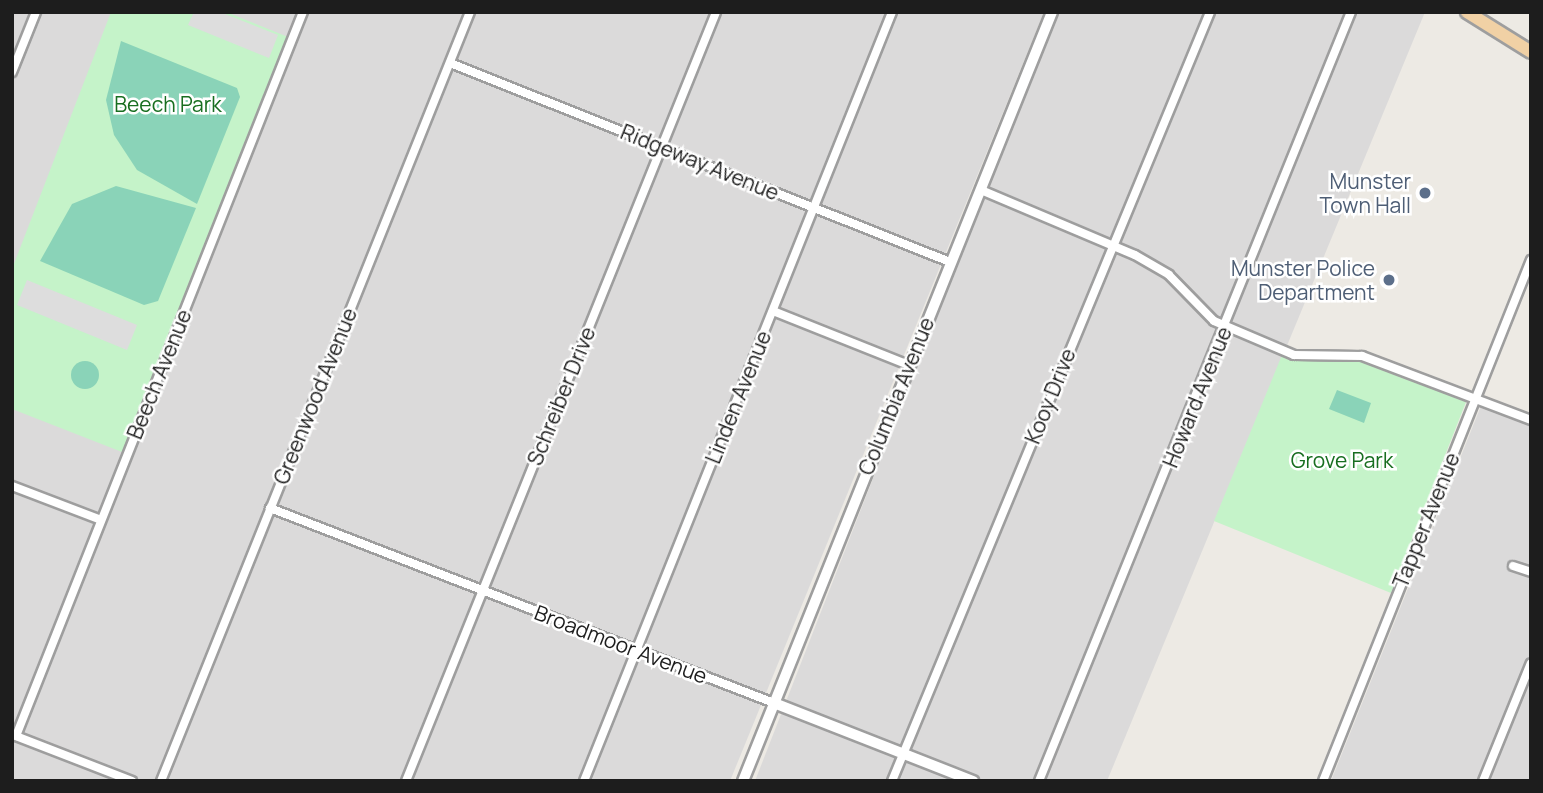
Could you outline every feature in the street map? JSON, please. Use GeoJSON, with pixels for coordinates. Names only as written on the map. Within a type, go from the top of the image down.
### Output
{"type":"FeatureCollection","features":[{"type":"Feature","properties":{"kind":"main road"},"geometry":{"type":"LineString","coordinates":[[1467,12],[1531,52]]}},
{"type":"Feature","properties":{"kind":"street"},"geometry":{"type":"LineString","coordinates":[[12,72],[36,12]]}},
{"type":"Feature","properties":{"kind":"street","name":"Beech Avenue"},"geometry":{"type":"LineString","coordinates":[[132,781],[16,736],[303,12]]}},
{"type":"Feature","properties":{"kind":"street","name":"Greenwood Avenue"},"geometry":{"type":"LineString","coordinates":[[161,781],[470,12]]}},
{"type":"Feature","properties":{"kind":"street","name":"Schreiber Drive"},"geometry":{"type":"LineString","coordinates":[[405,781],[716,12]]}},
{"type":"Feature","properties":{"kind":"street","name":"Linden Avenue"},"geometry":{"type":"LineString","coordinates":[[584,781],[892,12]]}},
{"type":"Feature","properties":{"kind":"street","name":"Columbia Avenue"},"geometry":{"type":"LineString","coordinates":[[743,781],[1052,12]]}},
{"type":"Feature","properties":{"kind":"street","name":"Kooy Drive"},"geometry":{"type":"LineString","coordinates":[[892,781],[1210,12]]}},
{"type":"Feature","properties":{"kind":"street","name":"Howard Avenue"},"geometry":{"type":"LineString","coordinates":[[1039,781],[1227,325],[1351,12]]}},
{"type":"Feature","properties":{"kind":"street","name":"Ridgeway Avenue"},"geometry":{"type":"LineString","coordinates":[[450,63],[950,262]]}},
{"type":"Feature","properties":{"kind":"street"},"geometry":{"type":"LineString","coordinates":[[981,190],[1112,246],[1169,275],[1207,316],[1294,355],[1362,356],[1531,420]]}},
{"type":"Feature","properties":{"kind":"street","name":"Tapper Avenue"},"geometry":{"type":"LineString","coordinates":[[1323,781],[1531,260]]}},
{"type":"Feature","properties":{"kind":"street"},"geometry":{"type":"LineString","coordinates":[[773,311],[909,365]]}},
{"type":"Feature","properties":{"kind":"street"},"geometry":{"type":"LineString","coordinates":[[12,486],[101,520]]}},
{"type":"Feature","properties":{"kind":"street","name":"Broadmoor Avenue"},"geometry":{"type":"LineString","coordinates":[[270,508],[972,781]]}},
{"type":"Feature","properties":{"kind":"street"},"geometry":{"type":"LineString","coordinates":[[1513,566],[1531,572]]}},
{"type":"Feature","properties":{"kind":"street"},"geometry":{"type":"LineString","coordinates":[[1483,781],[1531,663]]}},
{"type":"Feature","properties":{"kind":"shaded area"},"geometry":{"type":"Polygon","coordinates":[[[12,12],[1044,12],[730,781],[12,781],[12,12]]]}},
{"type":"Feature","properties":{"kind":"shaded area"},"geometry":{"type":"Polygon","coordinates":[[[194,12],[220,12],[278,35],[269,58],[188,25],[194,12]]]}},
{"type":"Feature","properties":{"kind":"shaded area"},"geometry":{"type":"Polygon","coordinates":[[[1055,12],[1425,12],[1107,781],[755,781],[1055,12]]]}},
{"type":"Feature","properties":{"kind":"shaded area"},"geometry":{"type":"Polygon","coordinates":[[[27,280],[137,325],[127,350],[17,305],[27,280]]]}},
{"type":"Feature","properties":{"kind":"shaded area"},"geometry":{"type":"Polygon","coordinates":[[[1481,406],[1531,425],[1531,781],[1331,781],[1481,406]]]}},
{"type":"Feature","properties":{"kind":"green space","name":"Beech Park"},"geometry":{"type":"Polygon","coordinates":[[[111,12],[226,12],[288,37],[122,452],[12,409],[12,269],[111,12]]]}},
{"type":"Feature","properties":{"kind":"green space"},"geometry":{"type":"Polygon","coordinates":[[[121,41],[237,88],[240,97],[197,204],[137,170],[114,135],[106,100],[121,41]]]}},
{"type":"Feature","properties":{"kind":"green space"},"geometry":{"type":"Polygon","coordinates":[[[116,186],[196,208],[158,301],[144,305],[40,261],[72,204],[116,186]]]}},
{"type":"Feature","properties":{"kind":"green space","name":"Grove Park"},"geometry":{"type":"Polygon","coordinates":[[[1282,355],[1350,355],[1466,402],[1391,593],[1214,521],[1282,355]]]}},
{"type":"Feature","properties":{"kind":"green space"},"geometry":{"type":"Polygon","coordinates":[[[85,361],[95,365],[99,375],[95,385],[85,389],[75,385],[71,375],[75,365],[85,361]]]}},
{"type":"Feature","properties":{"kind":"green space"},"geometry":{"type":"Polygon","coordinates":[[[1337,390],[1371,403],[1364,423],[1329,409],[1337,390]]]}},
{"type":"Feature","properties":{"kind":"place","name":"Munster Town Hall"},"geometry":{"type":"Point","coordinates":[1425,193]}},
{"type":"Feature","properties":{"kind":"place","name":"Munster Police Department"},"geometry":{"type":"Point","coordinates":[1389,280]}}]}
